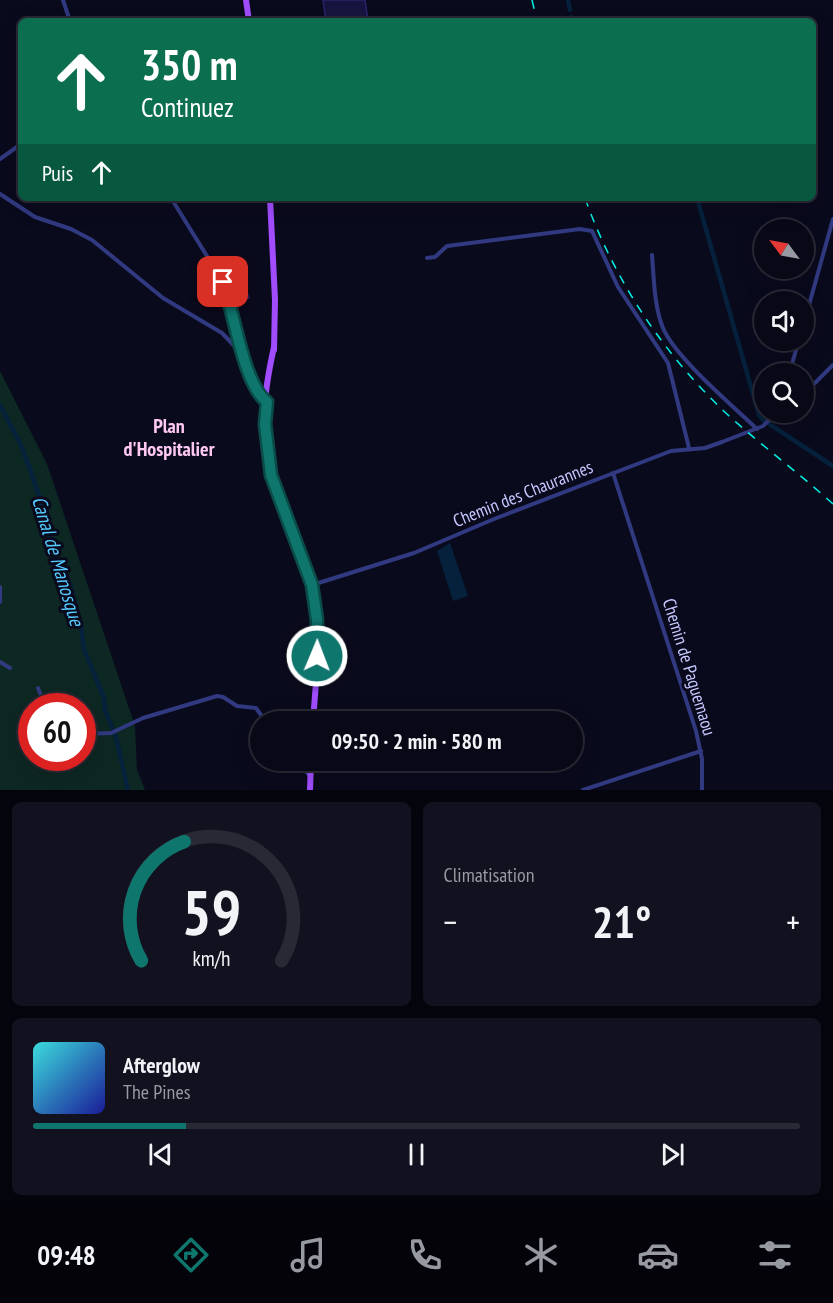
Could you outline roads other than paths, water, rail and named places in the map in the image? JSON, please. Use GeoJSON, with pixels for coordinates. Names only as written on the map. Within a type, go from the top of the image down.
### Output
{"type":"FeatureCollection","features":[{"type":"Feature","properties":{"kind":"main road"},"geometry":{"type":"LineString","coordinates":[[246,0],[249,18]]}},
{"type":"Feature","properties":{"kind":"main road"},"geometry":{"type":"LineString","coordinates":[[270,201],[275,300],[274,347],[267,429],[271,475]]}},
{"type":"Feature","properties":{"kind":"main road"},"geometry":{"type":"LineString","coordinates":[[274,347],[266,400],[264,445],[271,475],[312,585],[318,641],[314,711]]}},
{"type":"Feature","properties":{"kind":"main road"},"geometry":{"type":"LineString","coordinates":[[310,771],[310,790]]}},
{"type":"Feature","properties":{"kind":"street"},"geometry":{"type":"LineString","coordinates":[[63,0],[69,18]]}},
{"type":"Feature","properties":{"kind":"street"},"geometry":{"type":"LineString","coordinates":[[0,159],[18,146]]}},
{"type":"Feature","properties":{"kind":"street"},"geometry":{"type":"LineString","coordinates":[[0,194],[35,217],[71,229],[92,240],[163,298],[222,333],[241,353]]}},
{"type":"Feature","properties":{"kind":"street"},"geometry":{"type":"LineString","coordinates":[[173,201],[223,282],[229,298],[241,353],[258,392],[266,400],[267,429]]}},
{"type":"Feature","properties":{"kind":"street"},"geometry":{"type":"LineString","coordinates":[[813,291],[833,219]]}},
{"type":"Feature","properties":{"kind":"street"},"geometry":{"type":"LineString","coordinates":[[427,258],[435,256],[447,246],[580,229],[592,231],[618,287],[668,363],[689,448]]}},
{"type":"Feature","properties":{"kind":"street"},"geometry":{"type":"LineString","coordinates":[[652,255],[656,301],[665,333],[711,385],[757,429]]}},
{"type":"Feature","properties":{"kind":"street"},"geometry":{"type":"LineString","coordinates":[[814,384],[833,365]]}},
{"type":"Feature","properties":{"kind":"street","name":"Chemin des Chaurannes"},"geometry":{"type":"LineString","coordinates":[[312,585],[414,553],[494,519],[675,450],[707,447],[757,429],[766,423]]}},
{"type":"Feature","properties":{"kind":"street","name":"Chemin de Paguemaou"},"geometry":{"type":"LineString","coordinates":[[583,790],[700,751],[613,473]]}},
{"type":"Feature","properties":{"kind":"street"},"geometry":{"type":"LineString","coordinates":[[0,587],[0,602]]}},
{"type":"Feature","properties":{"kind":"street"},"geometry":{"type":"LineString","coordinates":[[0,662],[10,668]]}},
{"type":"Feature","properties":{"kind":"street"},"geometry":{"type":"LineString","coordinates":[[38,688],[40,693]]}},
{"type":"Feature","properties":{"kind":"street"},"geometry":{"type":"LineString","coordinates":[[96,733],[113,732],[144,718],[217,696],[237,706],[256,708],[258,711]]}},
{"type":"Feature","properties":{"kind":"street"},"geometry":{"type":"LineString","coordinates":[[700,751],[702,790]]}},
{"type":"Feature","properties":{"kind":"street"},"geometry":{"type":"LineString","coordinates":[[305,771],[310,776]]}},
{"type":"Feature","properties":{"kind":"water"},"geometry":{"type":"Polygon","coordinates":[[[450,543],[468,596],[453,601],[437,551],[450,543]]]}},
{"type":"Feature","properties":{"kind":"waterway"},"geometry":{"type":"LineString","coordinates":[[568,0],[570,10]]}},
{"type":"Feature","properties":{"kind":"waterway"},"geometry":{"type":"LineString","coordinates":[[698,201],[759,415],[763,420],[833,466]]}},
{"type":"Feature","properties":{"kind":"waterway","name":"Canal de Manosque"},"geometry":{"type":"LineString","coordinates":[[0,405],[20,443],[48,523],[52,547],[70,583],[81,624],[84,649],[104,698],[105,710],[116,737],[128,790]]}},
{"type":"Feature","properties":{"kind":"railway"},"geometry":{"type":"LineString","coordinates":[[532,0],[536,18]]}},
{"type":"Feature","properties":{"kind":"railway"},"geometry":{"type":"LineString","coordinates":[[586,201],[626,287],[662,342],[728,415],[833,504]]}},
{"type":"Feature","properties":{"kind":"district","name":"Plan d'Hospitalier"},"geometry":{"type":"Point","coordinates":[169,438]}}]}
